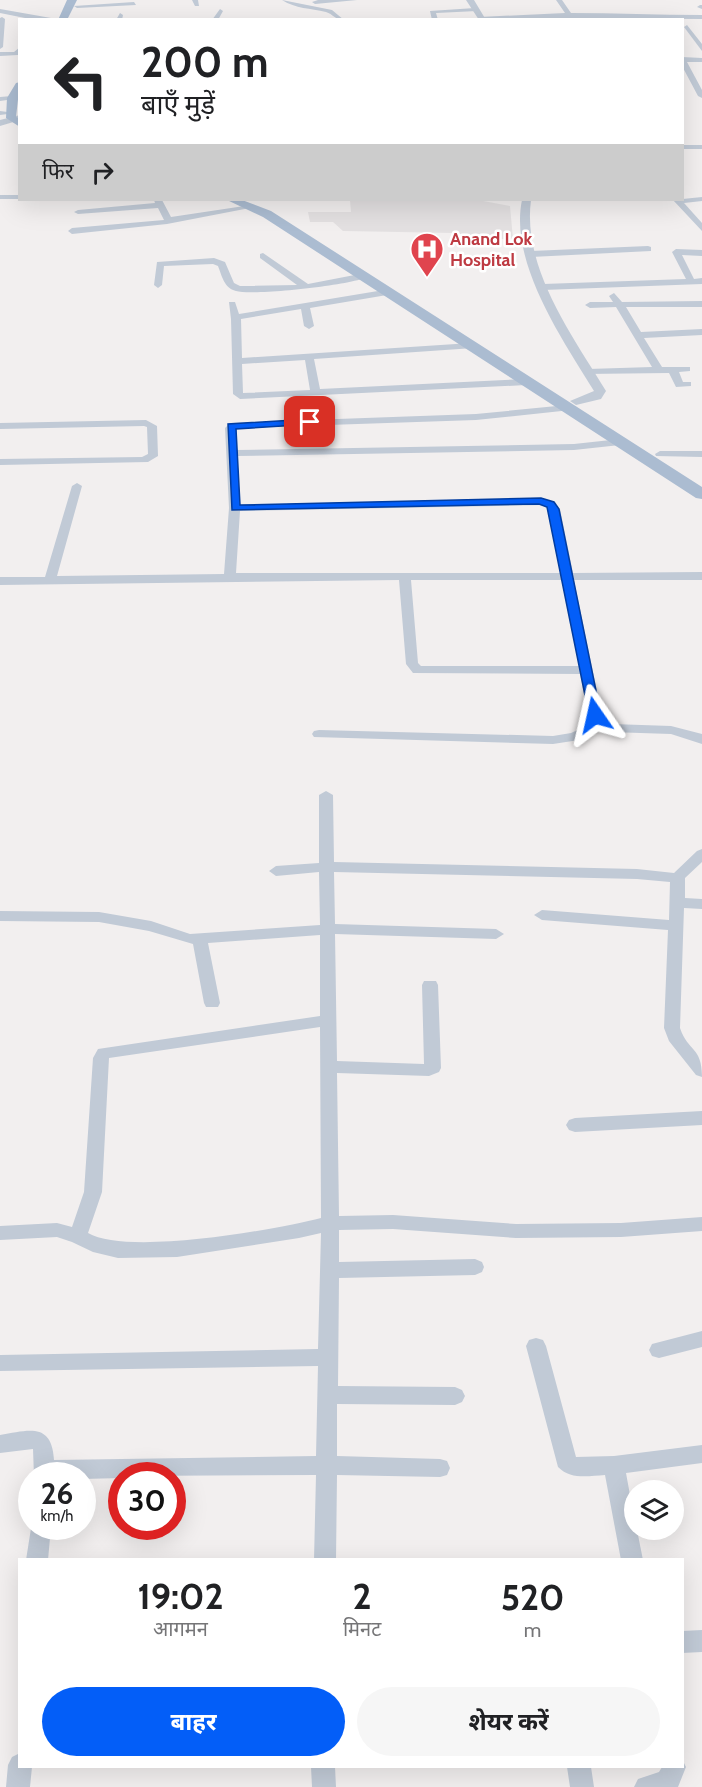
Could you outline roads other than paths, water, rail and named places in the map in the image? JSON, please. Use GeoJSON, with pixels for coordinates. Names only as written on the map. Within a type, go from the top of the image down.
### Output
{"type":"FeatureCollection","features":[{"type":"Feature","properties":{"kind":"main road"},"geometry":{"type":"LineString","coordinates":[[64,18],[76,2]]}},
{"type":"Feature","properties":{"kind":"main road"},"geometry":{"type":"LineString","coordinates":[[70,18],[76,2]]}},
{"type":"Feature","properties":{"kind":"main road"},"geometry":{"type":"LineString","coordinates":[[12,117],[12,98],[18,88]]}},
{"type":"Feature","properties":{"kind":"main road"},"geometry":{"type":"LineString","coordinates":[[249,203],[526,382],[660,454],[702,483]]}},
{"type":"Feature","properties":{"kind":"main road"},"geometry":{"type":"LineString","coordinates":[[249,203],[274,211],[572,405],[620,442],[702,494]]}},
{"type":"Feature","properties":{"kind":"street"},"geometry":{"type":"LineString","coordinates":[[285,0],[310,9],[330,11],[339,18]]}},
{"type":"Feature","properties":{"kind":"street"},"geometry":{"type":"LineString","coordinates":[[301,0],[354,0]]}},
{"type":"Feature","properties":{"kind":"street"},"geometry":{"type":"LineString","coordinates":[[470,0],[475,10],[483,18],[702,17]]}},
{"type":"Feature","properties":{"kind":"street"},"geometry":{"type":"LineString","coordinates":[[559,0],[570,16]]}},
{"type":"Feature","properties":{"kind":"street"},"geometry":{"type":"LineString","coordinates":[[76,2],[134,4]]}},
{"type":"Feature","properties":{"kind":"street"},"geometry":{"type":"LineString","coordinates":[[434,18],[433,12],[475,10]]}},
{"type":"Feature","properties":{"kind":"street"},"geometry":{"type":"LineString","coordinates":[[216,18],[220,11]]}},
{"type":"Feature","properties":{"kind":"street"},"geometry":{"type":"LineString","coordinates":[[0,47],[1,15],[31,18]]}},
{"type":"Feature","properties":{"kind":"street"},"geometry":{"type":"LineString","coordinates":[[684,51],[699,47],[687,27]]}},
{"type":"Feature","properties":{"kind":"street"},"geometry":{"type":"LineString","coordinates":[[0,54],[18,52]]}},
{"type":"Feature","properties":{"kind":"street"},"geometry":{"type":"LineString","coordinates":[[684,60],[702,60]]}},
{"type":"Feature","properties":{"kind":"street"},"geometry":{"type":"LineString","coordinates":[[684,62],[702,96]]}},
{"type":"Feature","properties":{"kind":"street"},"geometry":{"type":"LineString","coordinates":[[0,99],[12,98]]}},
{"type":"Feature","properties":{"kind":"street"},"geometry":{"type":"LineString","coordinates":[[0,123],[12,117]]}},
{"type":"Feature","properties":{"kind":"street"},"geometry":{"type":"LineString","coordinates":[[684,147],[702,147]]}},
{"type":"Feature","properties":{"kind":"street"},"geometry":{"type":"LineString","coordinates":[[0,197],[18,197]]}},
{"type":"Feature","properties":{"kind":"street"},"geometry":{"type":"LineString","coordinates":[[684,200],[702,200]]}},
{"type":"Feature","properties":{"kind":"street"},"geometry":{"type":"LineString","coordinates":[[230,578],[235,508],[230,428],[239,424],[477,417],[572,405],[600,394],[554,315],[543,288],[526,240],[524,219],[526,201]]}},
{"type":"Feature","properties":{"kind":"street"},"geometry":{"type":"LineString","coordinates":[[678,201],[702,228]]}},
{"type":"Feature","properties":{"kind":"street"},"geometry":{"type":"LineString","coordinates":[[78,212],[160,202],[168,220]]}},
{"type":"Feature","properties":{"kind":"street"},"geometry":{"type":"LineString","coordinates":[[72,231],[163,223],[249,203]]}},
{"type":"Feature","properties":{"kind":"street"},"geometry":{"type":"LineString","coordinates":[[531,254],[648,249]]}},
{"type":"Feature","properties":{"kind":"street"},"geometry":{"type":"LineString","coordinates":[[691,281],[676,252],[702,253]]}},
{"type":"Feature","properties":{"kind":"street"},"geometry":{"type":"LineString","coordinates":[[263,256],[306,287]]}},
{"type":"Feature","properties":{"kind":"street"},"geometry":{"type":"LineString","coordinates":[[158,285],[159,264],[214,261],[222,264],[230,284],[238,289],[306,287],[365,276]]}},
{"type":"Feature","properties":{"kind":"street"},"geometry":{"type":"LineString","coordinates":[[543,288],[702,281]]}},
{"type":"Feature","properties":{"kind":"street"},"geometry":{"type":"LineString","coordinates":[[235,316],[390,292]]}},
{"type":"Feature","properties":{"kind":"street"},"geometry":{"type":"LineString","coordinates":[[616,300],[659,370]]}},
{"type":"Feature","properties":{"kind":"street"},"geometry":{"type":"LineString","coordinates":[[590,305],[616,300],[702,304]]}},
{"type":"Feature","properties":{"kind":"street"},"geometry":{"type":"LineString","coordinates":[[232,304],[235,316],[238,394],[240,396],[526,382]]}},
{"type":"Feature","properties":{"kind":"street"},"geometry":{"type":"LineString","coordinates":[[305,305],[309,326]]}},
{"type":"Feature","properties":{"kind":"street"},"geometry":{"type":"LineString","coordinates":[[638,335],[702,332]]}},
{"type":"Feature","properties":{"kind":"street"},"geometry":{"type":"LineString","coordinates":[[237,361],[471,346]]}},
{"type":"Feature","properties":{"kind":"street"},"geometry":{"type":"LineString","coordinates":[[309,357],[316,393]]}},
{"type":"Feature","properties":{"kind":"street"},"geometry":{"type":"LineString","coordinates":[[588,372],[687,369]]}},
{"type":"Feature","properties":{"kind":"street"},"geometry":{"type":"LineString","coordinates":[[673,370],[680,385],[687,384]]}},
{"type":"Feature","properties":{"kind":"street"},"geometry":{"type":"LineString","coordinates":[[0,426],[146,423],[152,426],[153,456],[144,460],[0,462]]}},
{"type":"Feature","properties":{"kind":"street"},"geometry":{"type":"LineString","coordinates":[[233,453],[574,447],[620,442]]}},
{"type":"Feature","properties":{"kind":"street"},"geometry":{"type":"LineString","coordinates":[[660,454],[702,454]]}},
{"type":"Feature","properties":{"kind":"street"},"geometry":{"type":"LineString","coordinates":[[50,580],[76,486]]}},
{"type":"Feature","properties":{"kind":"street"},"geometry":{"type":"LineString","coordinates":[[235,508],[541,501],[554,509],[595,715],[600,724],[610,728],[679,732],[697,736],[702,740]]}},
{"type":"Feature","properties":{"kind":"street"},"geometry":{"type":"LineString","coordinates":[[0,581],[702,576]]}},
{"type":"Feature","properties":{"kind":"street"},"geometry":{"type":"LineString","coordinates":[[405,577],[412,664],[418,670],[586,670]]}},
{"type":"Feature","properties":{"kind":"street"},"geometry":{"type":"LineString","coordinates":[[319,734],[553,740],[574,737],[600,724]]}},
{"type":"Feature","properties":{"kind":"street"},"geometry":{"type":"LineString","coordinates":[[325,1558],[330,1270],[329,867],[326,795]]}},
{"type":"Feature","properties":{"kind":"street"},"geometry":{"type":"LineString","coordinates":[[702,854],[682,871],[678,878],[672,1028],[675,1037],[702,1071]]}},
{"type":"Feature","properties":{"kind":"street"},"geometry":{"type":"LineString","coordinates":[[276,871],[329,867],[637,874],[678,878]]}},
{"type":"Feature","properties":{"kind":"street"},"geometry":{"type":"LineString","coordinates":[[677,903],[702,904]]}},
{"type":"Feature","properties":{"kind":"street"},"geometry":{"type":"LineString","coordinates":[[542,915],[676,926]]}},
{"type":"Feature","properties":{"kind":"street"},"geometry":{"type":"LineString","coordinates":[[0,916],[99,917],[151,926],[181,938],[200,939],[329,929],[496,934]]}},
{"type":"Feature","properties":{"kind":"street"},"geometry":{"type":"LineString","coordinates":[[200,939],[212,1003]]}},
{"type":"Feature","properties":{"kind":"street"},"geometry":{"type":"LineString","coordinates":[[330,1067],[429,1070],[433,1068],[430,985]]}},
{"type":"Feature","properties":{"kind":"street"},"geometry":{"type":"LineString","coordinates":[[78,1236],[93,1192],[101,1058],[104,1053],[329,1020]]}},
{"type":"Feature","properties":{"kind":"street"},"geometry":{"type":"LineString","coordinates":[[575,1125],[702,1118]]}},
{"type":"Feature","properties":{"kind":"street"},"geometry":{"type":"LineString","coordinates":[[0,1233],[57,1230],[78,1236],[93,1245],[118,1250],[177,1249],[299,1231],[330,1223],[393,1222],[516,1231],[621,1230],[702,1224]]}},
{"type":"Feature","properties":{"kind":"street"},"geometry":{"type":"LineString","coordinates":[[330,1270],[475,1267]]}},
{"type":"Feature","properties":{"kind":"street"},"geometry":{"type":"LineString","coordinates":[[659,1350],[702,1339]]}},
{"type":"Feature","properties":{"kind":"street"},"geometry":{"type":"LineString","coordinates":[[536,1346],[567,1464],[572,1467],[614,1465],[702,1454]]}},
{"type":"Feature","properties":{"kind":"street"},"geometry":{"type":"LineString","coordinates":[[0,1363],[328,1357]]}},
{"type":"Feature","properties":{"kind":"street"},"geometry":{"type":"LineString","coordinates":[[328,1395],[455,1396]]}},
{"type":"Feature","properties":{"kind":"street"},"geometry":{"type":"LineString","coordinates":[[0,1444],[39,1440],[43,1445],[44,1462]]}},
{"type":"Feature","properties":{"kind":"street"},"geometry":{"type":"LineString","coordinates":[[96,1472],[327,1465],[370,1468],[440,1468]]}},
{"type":"Feature","properties":{"kind":"street"},"geometry":{"type":"LineString","coordinates":[[614,1465],[632,1558]]}},
{"type":"Feature","properties":{"kind":"street"},"geometry":{"type":"LineString","coordinates":[[37,1558],[39,1540]]}},
{"type":"Feature","properties":{"kind":"street"},"geometry":{"type":"LineString","coordinates":[[684,1642],[702,1641]]}},
{"type":"Feature","properties":{"kind":"street"},"geometry":{"type":"LineString","coordinates":[[18,1787],[20,1768]]}},
{"type":"Feature","properties":{"kind":"street"},"geometry":{"type":"LineString","coordinates":[[323,1768],[324,1787]]}},
{"type":"Feature","properties":{"kind":"street"},"geometry":{"type":"LineString","coordinates":[[579,1768],[582,1787]]}},
{"type":"Feature","properties":{"kind":"street"},"geometry":{"type":"LineString","coordinates":[[646,1787],[666,1783],[671,1779],[674,1768]]}},
{"type":"Feature","properties":{"kind":"place","name":"Anand Lok Hospital"},"geometry":{"type":"Point","coordinates":[427,278]}}]}
